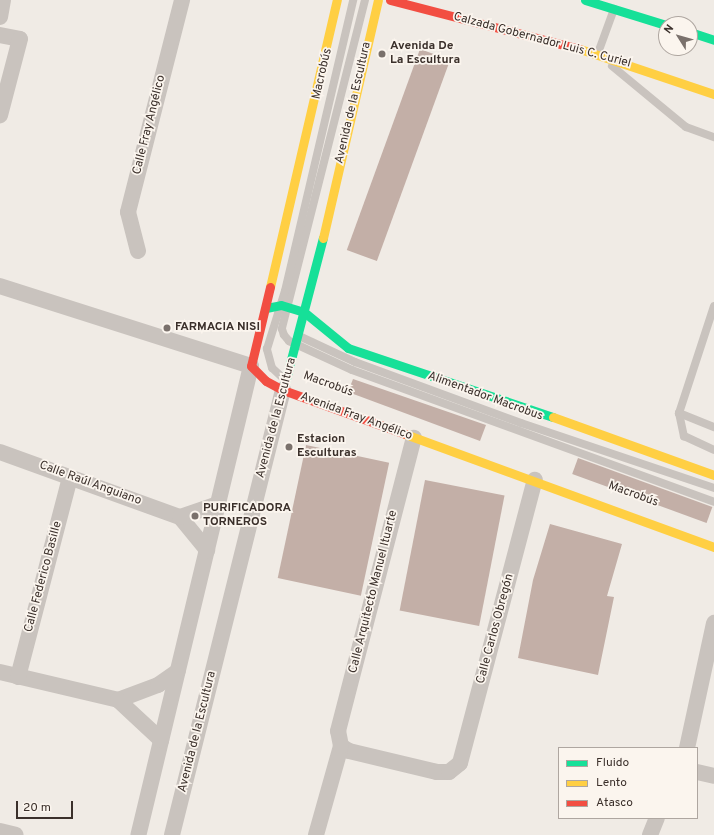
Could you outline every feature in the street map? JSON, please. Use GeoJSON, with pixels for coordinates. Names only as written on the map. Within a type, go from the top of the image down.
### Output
{"type":"FeatureCollection","features":[{"type":"Feature","properties":{"kind":"street"},"geometry":{"type":"LineString","coordinates":[[0,17],[3,0]]}},
{"type":"Feature","properties":{"kind":"street","name":"Calle Fray Angélico"},"geometry":{"type":"LineString","coordinates":[[138,251],[128,212],[182,0]]}},
{"type":"Feature","properties":{"kind":"street"},"geometry":{"type":"LineString","coordinates":[[138,835],[266,308],[337,0]]}},
{"type":"Feature","properties":{"kind":"street","name":"Avenida de la Escultura"},"geometry":{"type":"LineString","coordinates":[[172,835],[284,385],[304,312],[378,0]]}},
{"type":"Feature","properties":{"kind":"street","name":"Calzada Gobernador Luis C. Curiel"},"geometry":{"type":"LineString","coordinates":[[390,0],[598,54],[714,94]]}},
{"type":"Feature","properties":{"kind":"street"},"geometry":{"type":"LineString","coordinates":[[585,0],[658,23]]}},
{"type":"Feature","properties":{"kind":"street"},"geometry":{"type":"LineString","coordinates":[[0,35],[20,40],[0,115]]}},
{"type":"Feature","properties":{"kind":"street"},"geometry":{"type":"LineString","coordinates":[[698,35],[714,40]]}},
{"type":"Feature","properties":{"kind":"street","name":"Avenida Fray Angélico"},"geometry":{"type":"LineString","coordinates":[[0,286],[251,366],[266,381],[284,385],[414,438],[535,480],[714,547]]}},
{"type":"Feature","properties":{"kind":"street"},"geometry":{"type":"LineString","coordinates":[[266,308],[285,306],[304,312],[348,348],[449,380],[714,475]]}},
{"type":"Feature","properties":{"kind":"street","name":"Calle Arquitecto Manuel Ituarte"},"geometry":{"type":"LineString","coordinates":[[316,835],[341,746],[338,731],[414,438]]}},
{"type":"Feature","properties":{"kind":"street","name":"Calle Raúl Anguiano"},"geometry":{"type":"LineString","coordinates":[[0,452],[180,517]]}},
{"type":"Feature","properties":{"kind":"street","name":"Calle Federico Basille"},"geometry":{"type":"LineString","coordinates":[[18,677],[70,478]]}},
{"type":"Feature","properties":{"kind":"street","name":"Calle Carlos Obregón"},"geometry":{"type":"LineString","coordinates":[[341,746],[349,750],[437,772],[449,772],[460,763],[535,480]]}},
{"type":"Feature","properties":{"kind":"street"},"geometry":{"type":"LineString","coordinates":[[207,550],[180,517],[218,504]]}},
{"type":"Feature","properties":{"kind":"street"},"geometry":{"type":"LineString","coordinates":[[687,747],[714,623]]}},
{"type":"Feature","properties":{"kind":"street"},"geometry":{"type":"LineString","coordinates":[[118,700],[152,688],[178,671]]}},
{"type":"Feature","properties":{"kind":"street"},"geometry":{"type":"LineString","coordinates":[[0,672],[118,700],[161,740]]}},
{"type":"Feature","properties":{"kind":"street"},"geometry":{"type":"LineString","coordinates":[[698,772],[714,776]]}},
{"type":"Feature","properties":{"kind":"street"},"geometry":{"type":"LineString","coordinates":[[650,835],[657,819]]}},
{"type":"Feature","properties":{"kind":"street"},"geometry":{"type":"LineString","coordinates":[[0,831],[16,835]]}},
{"type":"Feature","properties":{"kind":"lane","name":"Macrobús"},"geometry":{"type":"LineString","coordinates":[[353,0],[285,291],[282,330],[289,341],[297,340],[352,370],[714,502]]}},
{"type":"Feature","properties":{"kind":"lane","name":"Macrobús"},"geometry":{"type":"LineString","coordinates":[[365,0],[285,306],[267,350],[272,368],[284,385],[298,388],[714,538]]}},
{"type":"Feature","properties":{"kind":"lane"},"geometry":{"type":"LineString","coordinates":[[614,9],[598,54],[686,127],[714,137]]}},
{"type":"Feature","properties":{"kind":"lane"},"geometry":{"type":"LineString","coordinates":[[714,306],[679,413],[684,436],[714,450]]}},
{"type":"Feature","properties":{"kind":"lane","name":"Alimentador Macrobus"},"geometry":{"type":"LineString","coordinates":[[297,340],[514,421],[714,488]]}},
{"type":"Feature","properties":{"kind":"lane"},"geometry":{"type":"LineString","coordinates":[[679,413],[714,427]]}},
{"type":"Feature","properties":{"kind":"building"},"geometry":{"type":"Polygon","coordinates":[[[420,49],[450,60],[377,261],[347,250],[420,49]]]}},
{"type":"Feature","properties":{"kind":"building"},"geometry":{"type":"Polygon","coordinates":[[[353,379],[486,425],[480,441],[348,392],[353,379]]]}},
{"type":"Feature","properties":{"kind":"building"},"geometry":{"type":"Polygon","coordinates":[[[306,445],[389,463],[361,596],[278,578],[306,445]]]}},
{"type":"Feature","properties":{"kind":"building"},"geometry":{"type":"Polygon","coordinates":[[[578,458],[712,507],[707,523],[572,474],[578,458]]]}},
{"type":"Feature","properties":{"kind":"building"},"geometry":{"type":"Polygon","coordinates":[[[425,480],[505,495],[479,626],[400,611],[425,480]]]}},
{"type":"Feature","properties":{"kind":"building"},"geometry":{"type":"Polygon","coordinates":[[[550,524],[622,544],[607,596],[614,597],[598,675],[518,658],[533,580],[550,524]]]}},
{"type":"Feature","properties":{"kind":"traffic: fast"},"geometry":{"type":"LineString","coordinates":[[585,0],[658,23]]}},
{"type":"Feature","properties":{"kind":"traffic: fast"},"geometry":{"type":"LineString","coordinates":[[698,35],[714,40]]}},
{"type":"Feature","properties":{"kind":"traffic: fast"},"geometry":{"type":"LineString","coordinates":[[283,390],[323,238]]}},
{"type":"Feature","properties":{"kind":"traffic: fast"},"geometry":{"type":"LineString","coordinates":[[266,308],[281,305],[304,312],[348,348],[553,417]]}},
{"type":"Feature","properties":{"kind":"traffic: slow"},"geometry":{"type":"LineString","coordinates":[[270,287],[337,0]]}},
{"type":"Feature","properties":{"kind":"traffic: slow"},"geometry":{"type":"LineString","coordinates":[[323,238],[378,0]]}},
{"type":"Feature","properties":{"kind":"traffic: slow"},"geometry":{"type":"LineString","coordinates":[[580,49],[714,94]]}},
{"type":"Feature","properties":{"kind":"traffic: slow"},"geometry":{"type":"LineString","coordinates":[[553,417],[714,475]]}},
{"type":"Feature","properties":{"kind":"traffic: slow"},"geometry":{"type":"LineString","coordinates":[[405,434],[714,547]]}},
{"type":"Feature","properties":{"kind":"traffic: jam"},"geometry":{"type":"LineString","coordinates":[[390,0],[580,49]]}},
{"type":"Feature","properties":{"kind":"traffic: jam"},"geometry":{"type":"LineString","coordinates":[[270,287],[251,366],[266,381],[283,390],[405,434]]}},
{"type":"Feature","properties":{"kind":"place","name":"Avenida De La Escultura"},"geometry":{"type":"Point","coordinates":[382,54]}},
{"type":"Feature","properties":{"kind":"place","name":"FARMACIA NISI"},"geometry":{"type":"Point","coordinates":[167,328]}},
{"type":"Feature","properties":{"kind":"place","name":"Estacion Esculturas"},"geometry":{"type":"Point","coordinates":[289,447]}},
{"type":"Feature","properties":{"kind":"place","name":"PURIFICADORA TORNEROS"},"geometry":{"type":"Point","coordinates":[195,516]}}]}
